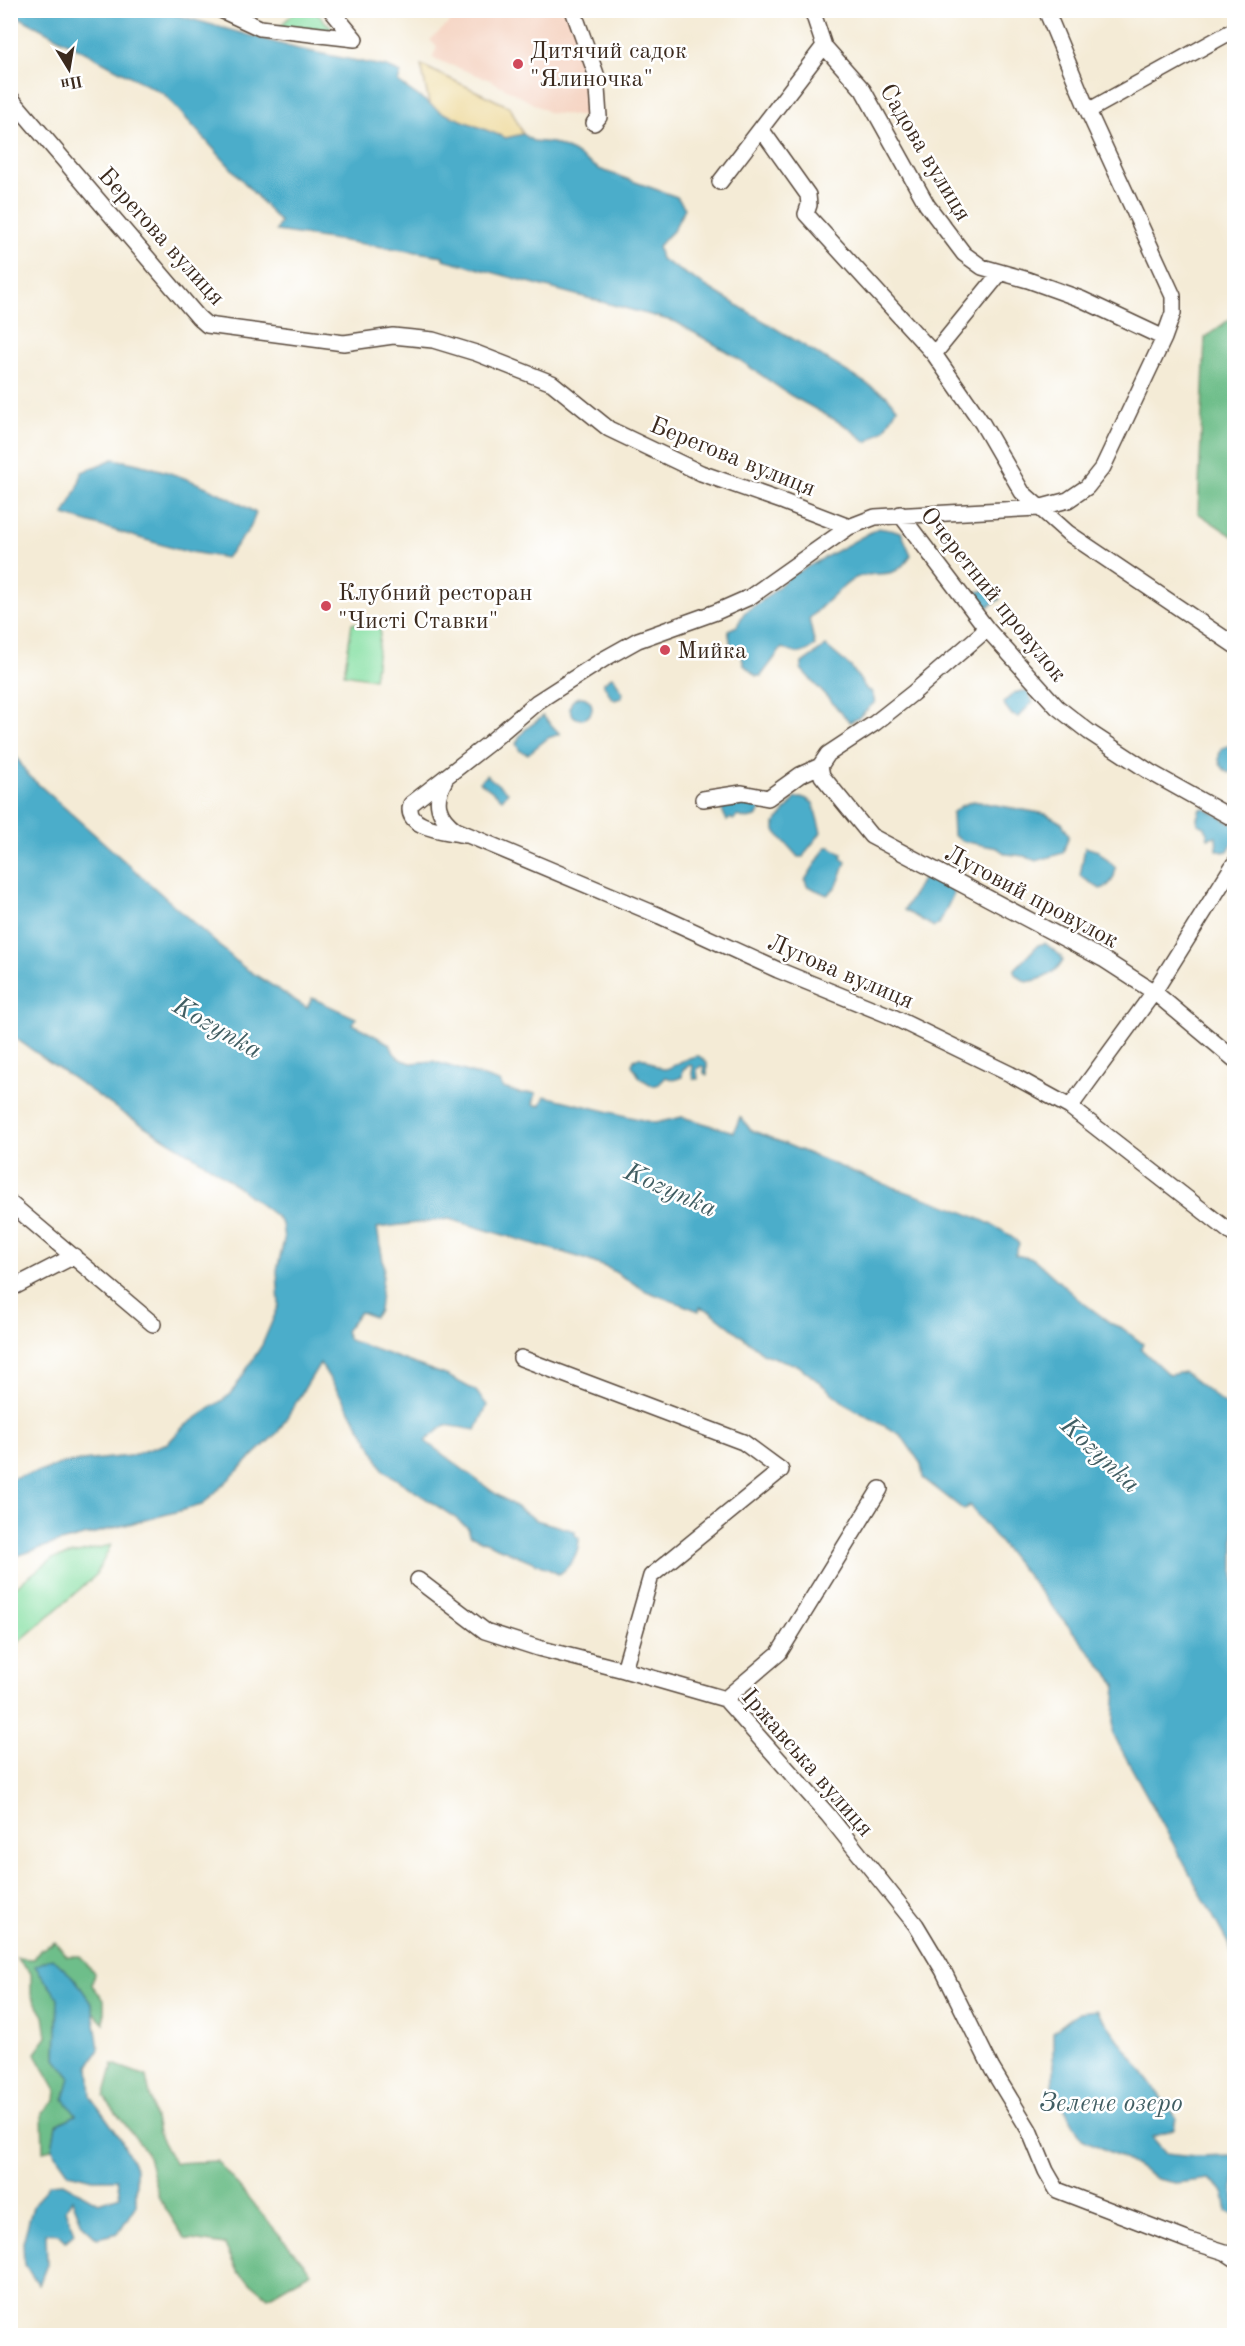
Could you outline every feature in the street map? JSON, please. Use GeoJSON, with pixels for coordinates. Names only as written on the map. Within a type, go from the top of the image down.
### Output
{"type":"FeatureCollection","features":[{"type":"Feature","properties":{"kind":"street"},"geometry":{"type":"LineString","coordinates":[[221,10],[260,28],[355,39],[331,10]]}},
{"type":"Feature","properties":{"kind":"street","name":"Садова вулиця"},"geometry":{"type":"LineString","coordinates":[[812,10],[824,46],[863,90],[927,205],[964,255],[982,267],[1082,299],[1164,338]]}},
{"type":"Feature","properties":{"kind":"street"},"geometry":{"type":"LineString","coordinates":[[464,835],[426,827],[415,820],[410,813],[410,806],[537,702],[604,659],[638,640],[716,612],[750,597],[849,527],[875,517],[900,514],[1038,508],[1068,500],[1087,487],[1103,467],[1164,338],[1173,313],[1173,296],[1088,111],[1046,10]]}},
{"type":"Feature","properties":{"kind":"street"},"geometry":{"type":"LineString","coordinates":[[574,11],[596,74],[599,117],[594,123]]}},
{"type":"Feature","properties":{"kind":"street"},"geometry":{"type":"LineString","coordinates":[[1088,111],[1234,30]]}},
{"type":"Feature","properties":{"kind":"street"},"geometry":{"type":"LineString","coordinates":[[720,182],[824,46]]}},
{"type":"Feature","properties":{"kind":"street","name":"Берегова вулиця"},"geometry":{"type":"LineString","coordinates":[[10,97],[207,325],[344,343],[393,336],[433,340],[476,353],[552,383],[609,429],[700,473],[849,527]]}},
{"type":"Feature","properties":{"kind":"street"},"geometry":{"type":"LineString","coordinates":[[761,129],[808,195],[809,205],[806,214],[934,354],[982,423],[1022,492],[1068,533],[1234,645]]}},
{"type":"Feature","properties":{"kind":"street"},"geometry":{"type":"LineString","coordinates":[[934,354],[1000,273]]}},
{"type":"Feature","properties":{"kind":"street","name":"Очеретний провулок"},"geometry":{"type":"LineString","coordinates":[[900,514],[987,629],[1057,707],[1081,726],[1150,772],[1234,819]]}},
{"type":"Feature","properties":{"kind":"street"},"geometry":{"type":"LineString","coordinates":[[703,799],[742,793],[768,798],[800,775],[820,766],[828,754],[875,723],[987,629]]}},
{"type":"Feature","properties":{"kind":"street","name":"Луговий провулок"},"geometry":{"type":"LineString","coordinates":[[820,766],[822,776],[871,836],[1103,958],[1154,992],[1234,1059]]}},
{"type":"Feature","properties":{"kind":"street","name":"Лугова вулиця"},"geometry":{"type":"LineString","coordinates":[[447,776],[439,793],[438,810],[451,826],[464,835],[660,916],[778,970],[892,1017],[1010,1074],[1070,1107],[1234,1235]]}},
{"type":"Feature","properties":{"kind":"street"},"geometry":{"type":"LineString","coordinates":[[1070,1107],[1154,992],[1234,864]]}},
{"type":"Feature","properties":{"kind":"street"},"geometry":{"type":"LineString","coordinates":[[10,1203],[153,1324]]}},
{"type":"Feature","properties":{"kind":"street"},"geometry":{"type":"LineString","coordinates":[[10,1289],[74,1256]]}},
{"type":"Feature","properties":{"kind":"street"},"geometry":{"type":"LineString","coordinates":[[521,1358],[743,1442],[780,1470],[651,1576],[624,1670]]}},
{"type":"Feature","properties":{"kind":"street"},"geometry":{"type":"LineString","coordinates":[[725,1699],[779,1653],[880,1489]]}},
{"type":"Feature","properties":{"kind":"street","name":"Іржавська вулиця"},"geometry":{"type":"LineString","coordinates":[[418,1580],[485,1631],[538,1648],[725,1699],[828,1815],[916,1925],[943,1971],[987,2059],[1029,2130],[1046,2171],[1057,2190],[1225,2252],[1234,2258]]}},
{"type":"Feature","properties":{"kind":"shaded area","name":"Дитячий садок \"Ялиночка\""},"geometry":{"type":"Polygon","coordinates":[[[463,11],[565,11],[579,32],[591,70],[593,117],[550,113],[490,80],[432,58],[437,47],[430,40],[463,11]]]}},
{"type":"Feature","properties":{"kind":"green space"},"geometry":{"type":"Polygon","coordinates":[[[296,11],[315,11],[337,34],[279,27],[296,11]]]}},
{"type":"Feature","properties":{"kind":"green space"},"geometry":{"type":"Polygon","coordinates":[[[1234,316],[1234,537],[1198,513],[1205,338],[1234,316]]]}},
{"type":"Feature","properties":{"kind":"green space"},"geometry":{"type":"Polygon","coordinates":[[[352,623],[381,627],[374,679],[344,674],[352,623]]]}},
{"type":"Feature","properties":{"kind":"green space"},"geometry":{"type":"Polygon","coordinates":[[[111,1545],[96,1575],[13,1647],[11,1645],[11,1590],[52,1559],[111,1545]]]}},
{"type":"Feature","properties":{"kind":"green space"},"geometry":{"type":"Polygon","coordinates":[[[55,1942],[67,1956],[80,1956],[94,1973],[92,1985],[104,2000],[104,2023],[93,2012],[92,2003],[58,1998],[56,2058],[70,2077],[76,2115],[56,2125],[52,2149],[43,2151],[42,2112],[55,2101],[56,2090],[35,2053],[47,2037],[44,2016],[31,1995],[31,1974],[17,1958],[34,1959],[40,1950],[55,1942]]]}},
{"type":"Feature","properties":{"kind":"green space"},"geometry":{"type":"Polygon","coordinates":[[[113,2064],[146,2076],[158,2133],[174,2163],[217,2161],[311,2272],[268,2297],[237,2271],[225,2245],[185,2239],[159,2198],[147,2153],[104,2097],[113,2064]]]}},
{"type":"Feature","properties":{"kind":"sand"},"geometry":{"type":"Polygon","coordinates":[[[421,65],[510,107],[523,134],[506,138],[440,112],[429,103],[421,65]]]}},
{"type":"Feature","properties":{"kind":"water"},"geometry":{"type":"Polygon","coordinates":[[[11,10],[163,11],[298,49],[387,67],[401,73],[398,82],[441,112],[506,138],[523,134],[533,141],[553,143],[573,152],[599,169],[677,197],[685,208],[673,231],[658,246],[661,259],[887,396],[897,408],[885,429],[867,442],[846,426],[790,395],[731,354],[676,322],[443,259],[443,256],[276,231],[280,222],[164,94],[11,13],[11,10]]]}},
{"type":"Feature","properties":{"kind":"water"},"geometry":{"type":"Polygon","coordinates":[[[113,459],[169,473],[223,495],[256,513],[250,528],[226,558],[179,550],[64,515],[78,487],[82,472],[113,459]]]}},
{"type":"Feature","properties":{"kind":"water"},"geometry":{"type":"Polygon","coordinates":[[[878,528],[901,532],[911,555],[904,564],[893,572],[858,577],[846,584],[809,619],[815,646],[806,652],[799,653],[782,648],[761,676],[756,676],[744,665],[741,654],[731,646],[728,630],[737,626],[744,613],[767,597],[789,577],[878,528]]]}},
{"type":"Feature","properties":{"kind":"water"},"geometry":{"type":"Polygon","coordinates":[[[991,589],[1000,599],[986,608],[976,597],[976,592],[991,589]]]}},
{"type":"Feature","properties":{"kind":"water"},"geometry":{"type":"Polygon","coordinates":[[[826,646],[851,667],[867,690],[871,691],[875,702],[858,718],[850,722],[801,669],[802,663],[826,646]]]}},
{"type":"Feature","properties":{"kind":"water"},"geometry":{"type":"Polygon","coordinates":[[[613,676],[623,693],[621,698],[615,700],[603,683],[613,676]]]}},
{"type":"Feature","properties":{"kind":"water"},"geometry":{"type":"Polygon","coordinates":[[[1028,692],[1033,702],[1018,717],[1012,715],[1003,703],[1014,693],[1028,692]]]}},
{"type":"Feature","properties":{"kind":"water"},"geometry":{"type":"Polygon","coordinates":[[[581,697],[589,700],[592,708],[589,716],[581,719],[573,716],[570,708],[573,700],[581,697]]]}},
{"type":"Feature","properties":{"kind":"water"},"geometry":{"type":"Polygon","coordinates":[[[543,716],[560,734],[548,738],[528,754],[520,751],[516,744],[521,735],[543,716]]]}},
{"type":"Feature","properties":{"kind":"water"},"geometry":{"type":"Polygon","coordinates":[[[1230,745],[1234,749],[1234,771],[1229,773],[1221,765],[1219,758],[1222,748],[1230,745]]]}},
{"type":"Feature","properties":{"kind":"water","name":"Kozynka"},"geometry":{"type":"Polygon","coordinates":[[[10,747],[28,775],[243,967],[307,1008],[312,998],[356,1018],[353,1024],[390,1044],[400,1059],[411,1063],[433,1061],[500,1082],[503,1088],[519,1093],[536,1093],[533,1104],[540,1106],[545,1096],[655,1123],[682,1117],[734,1132],[740,1117],[751,1130],[994,1226],[1019,1244],[1015,1255],[1034,1259],[1078,1299],[1143,1344],[1141,1349],[1169,1375],[1184,1372],[1234,1411],[1234,1962],[1230,1947],[1113,1734],[1116,1684],[969,1505],[964,1510],[923,1478],[921,1464],[901,1435],[848,1406],[799,1366],[764,1354],[710,1311],[700,1307],[699,1311],[646,1291],[610,1269],[582,1258],[449,1219],[377,1228],[384,1266],[379,1311],[374,1317],[360,1312],[345,1331],[349,1340],[448,1376],[476,1391],[487,1405],[476,1430],[445,1425],[425,1441],[493,1492],[536,1520],[575,1531],[575,1535],[579,1538],[576,1554],[567,1568],[558,1574],[470,1535],[468,1528],[454,1517],[384,1471],[364,1433],[320,1363],[278,1432],[202,1505],[53,1544],[11,1558],[11,1478],[42,1471],[63,1463],[129,1456],[168,1443],[183,1427],[231,1394],[262,1345],[279,1305],[277,1270],[284,1240],[282,1224],[277,1217],[213,1168],[123,1113],[11,1035],[10,747]]]}},
{"type":"Feature","properties":{"kind":"water"},"geometry":{"type":"Polygon","coordinates":[[[486,775],[508,792],[502,799],[480,782],[486,775]]]}},
{"type":"Feature","properties":{"kind":"water"},"geometry":{"type":"Polygon","coordinates":[[[796,798],[805,798],[813,803],[821,832],[803,857],[798,857],[775,831],[775,823],[796,798]]]}},
{"type":"Feature","properties":{"kind":"water"},"geometry":{"type":"Polygon","coordinates":[[[727,799],[754,802],[763,807],[756,817],[747,819],[738,816],[727,821],[719,803],[727,799]]]}},
{"type":"Feature","properties":{"kind":"water"},"geometry":{"type":"Polygon","coordinates":[[[973,801],[1046,814],[1062,823],[1069,835],[1063,853],[1036,861],[1024,856],[1006,854],[997,848],[962,841],[953,835],[952,813],[973,801]]]}},
{"type":"Feature","properties":{"kind":"water"},"geometry":{"type":"Polygon","coordinates":[[[1205,808],[1234,825],[1234,840],[1228,851],[1217,850],[1216,836],[1208,838],[1205,827],[1198,824],[1200,809],[1205,808]]]}},
{"type":"Feature","properties":{"kind":"water"},"geometry":{"type":"Polygon","coordinates":[[[826,847],[831,847],[842,854],[841,858],[846,862],[838,884],[827,895],[807,886],[805,880],[826,847]]]}},
{"type":"Feature","properties":{"kind":"water"},"geometry":{"type":"Polygon","coordinates":[[[1085,847],[1098,851],[1115,867],[1112,881],[1104,888],[1100,889],[1080,876],[1085,847]]]}},
{"type":"Feature","properties":{"kind":"water"},"geometry":{"type":"Polygon","coordinates":[[[927,876],[954,893],[939,924],[934,927],[904,910],[923,878],[927,876]]]}},
{"type":"Feature","properties":{"kind":"water"},"geometry":{"type":"Polygon","coordinates":[[[1045,943],[1061,956],[1063,961],[1047,976],[1026,982],[1015,974],[1015,969],[1038,945],[1045,943]]]}},
{"type":"Feature","properties":{"kind":"water"},"geometry":{"type":"Polygon","coordinates":[[[699,1056],[707,1062],[707,1075],[704,1073],[704,1067],[701,1066],[697,1069],[698,1079],[694,1079],[693,1066],[690,1065],[683,1069],[682,1077],[674,1080],[666,1077],[653,1086],[640,1078],[632,1065],[634,1059],[643,1058],[664,1069],[688,1058],[699,1056]]]}},
{"type":"Feature","properties":{"kind":"water"},"geometry":{"type":"Polygon","coordinates":[[[52,1958],[75,1979],[92,2004],[99,2049],[89,2066],[91,2097],[121,2139],[136,2169],[136,2205],[118,2233],[97,2238],[82,2224],[72,2199],[66,2209],[74,2234],[66,2241],[59,2234],[46,2233],[47,2264],[39,2285],[24,2265],[23,2242],[33,2206],[49,2184],[63,2183],[98,2203],[120,2196],[117,2179],[92,2179],[69,2173],[52,2149],[56,2125],[76,2115],[64,2099],[70,2077],[56,2059],[58,1998],[35,1966],[52,1958]]]}},
{"type":"Feature","properties":{"kind":"water","name":"Зелене озеро"},"geometry":{"type":"Polygon","coordinates":[[[1097,2010],[1176,2118],[1174,2129],[1152,2137],[1166,2153],[1195,2156],[1234,2155],[1234,2215],[1226,2211],[1223,2192],[1209,2179],[1176,2183],[1157,2179],[1119,2156],[1082,2139],[1053,2089],[1053,2032],[1079,2012],[1097,2010]]]}},
{"type":"Feature","properties":{"kind":"place","name":"Дитячий садок \"Ялиночка\""},"geometry":{"type":"Point","coordinates":[518,64]}},
{"type":"Feature","properties":{"kind":"place","name":"Клубний ресторан \"Чисті Ставки\""},"geometry":{"type":"Point","coordinates":[326,606]}},
{"type":"Feature","properties":{"kind":"place","name":"Мийка"},"geometry":{"type":"Point","coordinates":[665,650]}}]}
